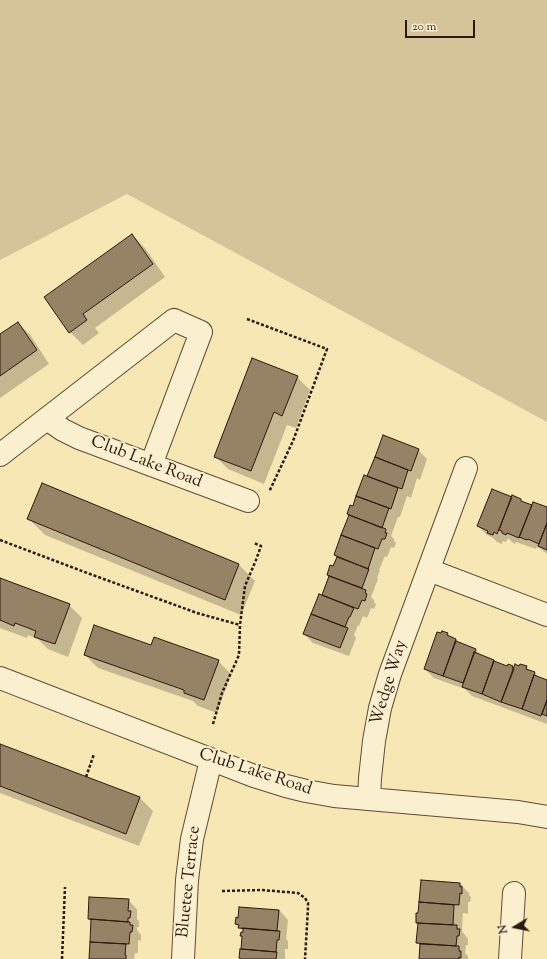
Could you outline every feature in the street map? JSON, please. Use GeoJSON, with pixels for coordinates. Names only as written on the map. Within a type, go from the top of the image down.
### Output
{"type":"FeatureCollection","features":[{"type":"Feature","properties":{"kind":"street"},"geometry":{"type":"LineString","coordinates":[[0,456],[174,320],[201,332],[151,465]]}},
{"type":"Feature","properties":{"kind":"street","name":"Club Lake Road"},"geometry":{"type":"LineString","coordinates":[[48,419],[63,430],[79,438],[151,465],[258,498]]}},
{"type":"Feature","properties":{"kind":"street","name":"Wedge Way"},"geometry":{"type":"LineString","coordinates":[[369,799],[374,741],[380,708],[390,674],[466,468]]}},
{"type":"Feature","properties":{"kind":"street"},"geometry":{"type":"LineString","coordinates":[[429,570],[547,616]]}},
{"type":"Feature","properties":{"kind":"street","name":"Club Lake Road"},"geometry":{"type":"LineString","coordinates":[[0,678],[211,760],[286,786],[334,796],[518,812],[547,818]]}},
{"type":"Feature","properties":{"kind":"street","name":"Bluetee Terrace"},"geometry":{"type":"LineString","coordinates":[[183,959],[187,880],[192,839],[211,760]]}},
{"type":"Feature","properties":{"kind":"street"},"geometry":{"type":"LineString","coordinates":[[510,959],[514,894]]}},
{"type":"Feature","properties":{"kind":"path"},"geometry":{"type":"LineString","coordinates":[[247,319],[326,348],[293,441],[258,498]]}},
{"type":"Feature","properties":{"kind":"path"},"geometry":{"type":"LineString","coordinates":[[0,540],[197,613],[240,625]]}},
{"type":"Feature","properties":{"kind":"path"},"geometry":{"type":"LineString","coordinates":[[213,724],[222,693],[239,655],[240,625],[245,586],[261,546],[254,543]]}},
{"type":"Feature","properties":{"kind":"path"},"geometry":{"type":"LineString","coordinates":[[86,777],[94,754]]}},
{"type":"Feature","properties":{"kind":"path"},"geometry":{"type":"LineString","coordinates":[[62,959],[65,887]]}},
{"type":"Feature","properties":{"kind":"path"},"geometry":{"type":"LineString","coordinates":[[222,891],[262,890],[298,893],[305,898],[308,903],[308,908],[305,959]]}},
{"type":"Feature","properties":{"kind":"shaded area"},"geometry":{"type":"Polygon","coordinates":[[[0,0],[547,0],[547,422],[127,194],[0,260],[0,0]]]}},
{"type":"Feature","properties":{"kind":"building"},"geometry":{"type":"Polygon","coordinates":[[[132,234],[153,264],[83,314],[87,320],[69,333],[44,297],[132,234]]]}},
{"type":"Feature","properties":{"kind":"building"},"geometry":{"type":"Polygon","coordinates":[[[18,322],[37,350],[0,376],[0,334],[18,322]]]}},
{"type":"Feature","properties":{"kind":"building"},"geometry":{"type":"Polygon","coordinates":[[[252,358],[298,376],[282,416],[274,412],[251,471],[214,457],[252,358]]]}},
{"type":"Feature","properties":{"kind":"building"},"geometry":{"type":"Polygon","coordinates":[[[383,435],[419,449],[411,471],[375,457],[383,435]]]}},
{"type":"Feature","properties":{"kind":"building"},"geometry":{"type":"Polygon","coordinates":[[[375,457],[408,470],[402,489],[367,476],[375,457]]]}},
{"type":"Feature","properties":{"kind":"building"},"geometry":{"type":"Polygon","coordinates":[[[364,475],[398,488],[391,509],[356,496],[364,475]]]}},
{"type":"Feature","properties":{"kind":"building"},"geometry":{"type":"Polygon","coordinates":[[[42,483],[239,564],[225,600],[27,519],[42,483]]]}},
{"type":"Feature","properties":{"kind":"building"},"geometry":{"type":"Polygon","coordinates":[[[492,489],[512,497],[497,534],[494,532],[493,535],[477,526],[492,489]]]}},
{"type":"Feature","properties":{"kind":"building"},"geometry":{"type":"Polygon","coordinates":[[[512,495],[521,499],[521,501],[532,505],[519,538],[507,533],[506,535],[499,530],[512,495]]]}},
{"type":"Feature","properties":{"kind":"building"},"geometry":{"type":"Polygon","coordinates":[[[356,496],[389,508],[382,528],[347,514],[350,505],[353,506],[356,496]]]}},
{"type":"Feature","properties":{"kind":"building"},"geometry":{"type":"Polygon","coordinates":[[[533,502],[547,507],[547,523],[539,544],[519,537],[533,502]]]}},
{"type":"Feature","properties":{"kind":"building"},"geometry":{"type":"Polygon","coordinates":[[[349,515],[386,529],[385,533],[387,533],[385,539],[382,539],[378,549],[341,535],[349,515]]]}},
{"type":"Feature","properties":{"kind":"building"},"geometry":{"type":"Polygon","coordinates":[[[547,523],[547,550],[538,546],[547,523]]]}},
{"type":"Feature","properties":{"kind":"building"},"geometry":{"type":"Polygon","coordinates":[[[341,535],[375,548],[368,569],[334,555],[341,535]]]}},
{"type":"Feature","properties":{"kind":"building"},"geometry":{"type":"Polygon","coordinates":[[[337,557],[369,569],[362,588],[327,575],[330,565],[333,566],[337,557]]]}},
{"type":"Feature","properties":{"kind":"building"},"geometry":{"type":"Polygon","coordinates":[[[329,576],[366,590],[365,593],[367,594],[365,601],[362,600],[358,609],[322,595],[329,576]]]}},
{"type":"Feature","properties":{"kind":"building"},"geometry":{"type":"Polygon","coordinates":[[[0,578],[70,604],[55,644],[34,637],[36,631],[15,623],[14,626],[0,620],[0,578]]]}},
{"type":"Feature","properties":{"kind":"building"},"geometry":{"type":"Polygon","coordinates":[[[319,594],[354,608],[345,627],[311,614],[319,594]]]}},
{"type":"Feature","properties":{"kind":"building"},"geometry":{"type":"Polygon","coordinates":[[[311,614],[348,628],[340,648],[303,634],[311,614]]]}},
{"type":"Feature","properties":{"kind":"building"},"geometry":{"type":"Polygon","coordinates":[[[94,625],[151,645],[154,637],[219,660],[204,700],[184,693],[184,690],[84,655],[94,625]]]}},
{"type":"Feature","properties":{"kind":"building"},"geometry":{"type":"Polygon","coordinates":[[[442,631],[448,633],[447,635],[456,639],[443,676],[424,669],[437,632],[441,633],[442,631]]]}},
{"type":"Feature","properties":{"kind":"building"},"geometry":{"type":"Polygon","coordinates":[[[456,641],[476,649],[463,683],[443,676],[456,641]]]}},
{"type":"Feature","properties":{"kind":"building"},"geometry":{"type":"Polygon","coordinates":[[[474,652],[494,660],[482,694],[462,687],[474,652]]]}},
{"type":"Feature","properties":{"kind":"building"},"geometry":{"type":"Polygon","coordinates":[[[494,661],[507,666],[508,664],[513,666],[512,668],[514,669],[501,702],[482,694],[494,661]]]}},
{"type":"Feature","properties":{"kind":"building"},"geometry":{"type":"Polygon","coordinates":[[[515,664],[519,666],[520,664],[527,666],[526,669],[535,672],[522,709],[501,702],[515,664]]]}},
{"type":"Feature","properties":{"kind":"building"},"geometry":{"type":"Polygon","coordinates":[[[534,675],[547,680],[547,700],[541,716],[522,709],[534,675]]]}},
{"type":"Feature","properties":{"kind":"building"},"geometry":{"type":"Polygon","coordinates":[[[547,700],[547,716],[542,714],[547,700]]]}},
{"type":"Feature","properties":{"kind":"building"},"geometry":{"type":"Polygon","coordinates":[[[0,744],[140,797],[126,834],[0,786],[0,744]]]}},
{"type":"Feature","properties":{"kind":"building"},"geometry":{"type":"Polygon","coordinates":[[[421,880],[460,883],[460,887],[462,886],[462,894],[460,893],[459,905],[419,902],[421,880]]]}},
{"type":"Feature","properties":{"kind":"building"},"geometry":{"type":"Polygon","coordinates":[[[89,897],[129,899],[128,911],[131,911],[128,922],[88,919],[89,897]]]}},
{"type":"Feature","properties":{"kind":"building"},"geometry":{"type":"Polygon","coordinates":[[[419,902],[454,905],[453,925],[416,923],[416,913],[418,913],[419,902]]]}},
{"type":"Feature","properties":{"kind":"building"},"geometry":{"type":"Polygon","coordinates":[[[239,907],[279,910],[277,931],[238,928],[239,925],[235,924],[236,917],[238,918],[239,907]]]}},
{"type":"Feature","properties":{"kind":"building"},"geometry":{"type":"Polygon","coordinates":[[[91,919],[130,922],[130,925],[133,925],[132,932],[130,932],[129,944],[90,942],[91,919]]]}},
{"type":"Feature","properties":{"kind":"building"},"geometry":{"type":"Polygon","coordinates":[[[418,923],[457,925],[457,929],[460,929],[459,936],[457,936],[456,946],[416,943],[418,923]]]}},
{"type":"Feature","properties":{"kind":"building"},"geometry":{"type":"Polygon","coordinates":[[[243,928],[280,931],[279,940],[277,940],[276,952],[241,949],[242,936],[240,936],[241,932],[243,932],[243,928]]]}},
{"type":"Feature","properties":{"kind":"building"},"geometry":{"type":"Polygon","coordinates":[[[90,942],[126,944],[126,959],[89,959],[90,942]]]}},
{"type":"Feature","properties":{"kind":"building"},"geometry":{"type":"Polygon","coordinates":[[[420,944],[459,946],[461,958],[419,959],[420,944]]]}},
{"type":"Feature","properties":{"kind":"building"},"geometry":{"type":"Polygon","coordinates":[[[240,949],[277,952],[276,959],[240,959],[240,949]]]}}]}
